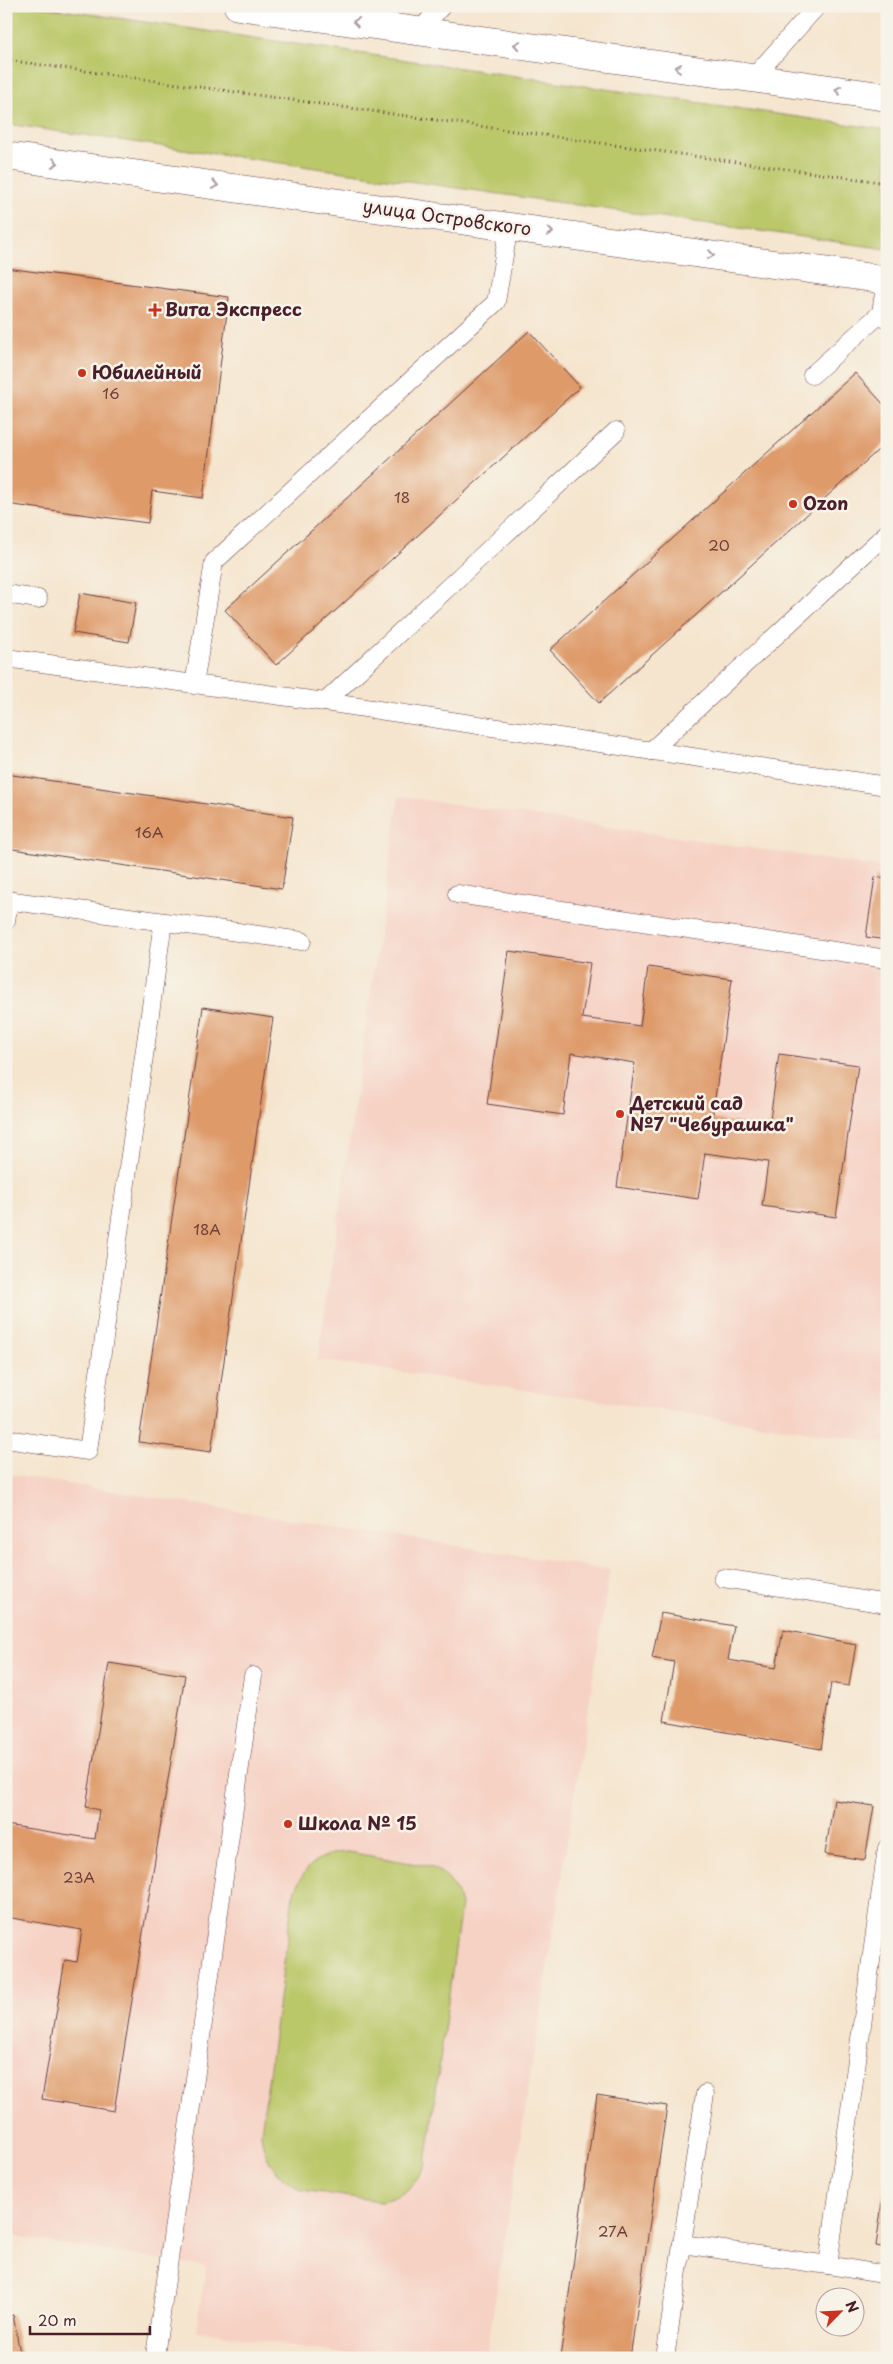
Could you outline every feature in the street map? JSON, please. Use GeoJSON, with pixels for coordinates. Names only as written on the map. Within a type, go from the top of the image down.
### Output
{"type":"FeatureCollection","features":[{"type":"Feature","properties":{"kind":"main road"},"geometry":{"type":"LineString","coordinates":[[238,6],[887,97]]}},
{"type":"Feature","properties":{"kind":"main road","name":"улица Островского"},"geometry":{"type":"LineString","coordinates":[[6,156],[887,280]]}},
{"type":"Feature","properties":{"kind":"lane"},"geometry":{"type":"LineString","coordinates":[[419,31],[442,6]]}},
{"type":"Feature","properties":{"kind":"lane"},"geometry":{"type":"LineString","coordinates":[[752,78],[817,6]]}},
{"type":"Feature","properties":{"kind":"lane"},"geometry":{"type":"LineString","coordinates":[[194,685],[214,562],[496,302],[509,226]]}},
{"type":"Feature","properties":{"kind":"lane"},"geometry":{"type":"LineString","coordinates":[[812,375],[884,316],[887,280]]}},
{"type":"Feature","properties":{"kind":"lane"},"geometry":{"type":"LineString","coordinates":[[325,702],[616,431]]}},
{"type":"Feature","properties":{"kind":"lane"},"geometry":{"type":"LineString","coordinates":[[651,751],[887,533]]}},
{"type":"Feature","properties":{"kind":"lane"},"geometry":{"type":"LineString","coordinates":[[6,594],[38,599]]}},
{"type":"Feature","properties":{"kind":"lane"},"geometry":{"type":"LineString","coordinates":[[6,658],[325,702],[887,786]]}},
{"type":"Feature","properties":{"kind":"lane"},"geometry":{"type":"LineString","coordinates":[[457,894],[887,959]]}},
{"type":"Feature","properties":{"kind":"lane"},"geometry":{"type":"LineString","coordinates":[[6,921],[8,900],[302,941]]}},
{"type":"Feature","properties":{"kind":"lane"},"geometry":{"type":"LineString","coordinates":[[6,1439],[88,1451],[162,922]]}},
{"type":"Feature","properties":{"kind":"lane"},"geometry":{"type":"LineString","coordinates":[[723,1578],[887,1604]]}},
{"type":"Feature","properties":{"kind":"lane"},"geometry":{"type":"LineString","coordinates":[[158,2358],[155,2356],[156,2346],[253,1676]]}},
{"type":"Feature","properties":{"kind":"lane"},"geometry":{"type":"LineString","coordinates":[[828,2265],[887,1848]]}},
{"type":"Feature","properties":{"kind":"lane"},"geometry":{"type":"LineString","coordinates":[[665,2358],[705,2094]]}},
{"type":"Feature","properties":{"kind":"lane"},"geometry":{"type":"LineString","coordinates":[[682,2244],[887,2274]]}},
{"type":"Feature","properties":{"kind":"path"},"geometry":{"type":"LineString","coordinates":[[6,60],[887,183]]}},
{"type":"Feature","properties":{"kind":"shaded area","name":"Детский сад №7 \"Чебурашка\""},"geometry":{"type":"Polygon","coordinates":[[[399,796],[887,868],[887,1443],[318,1360],[399,796]]]}},
{"type":"Feature","properties":{"kind":"shaded area","name":"Школа № 15"},"geometry":{"type":"Polygon","coordinates":[[[6,1474],[610,1570],[486,2358],[366,2358],[196,2330],[206,2267],[6,2235],[6,1474]]]}},
{"type":"Feature","properties":{"kind":"green space"},"geometry":{"type":"Polygon","coordinates":[[[6,6],[35,6],[887,130],[887,249],[6,124],[6,6]]]}},
{"type":"Feature","properties":{"kind":"green space"},"geometry":{"type":"Polygon","coordinates":[[[348,1852],[428,1866],[435,1869],[450,1881],[461,1905],[426,2164],[418,2178],[408,2189],[403,2193],[381,2201],[301,2190],[285,2179],[273,2167],[265,2152],[261,2133],[293,1896],[307,1869],[319,1859],[337,1853],[348,1852]]]}},
{"type":"Feature","properties":{"kind":"building"},"geometry":{"type":"Polygon","coordinates":[[[6,268],[229,297],[203,498],[152,491],[148,523],[6,504],[6,268]]]}},
{"type":"Feature","properties":{"kind":"building"},"geometry":{"type":"Polygon","coordinates":[[[529,331],[580,387],[276,665],[225,610],[529,331]]]}},
{"type":"Feature","properties":{"kind":"building"},"geometry":{"type":"Polygon","coordinates":[[[855,373],[887,408],[887,442],[599,703],[550,650],[855,373]]]}},
{"type":"Feature","properties":{"kind":"building"},"geometry":{"type":"Polygon","coordinates":[[[80,593],[136,603],[129,642],[73,633],[80,593]]]}},
{"type":"Feature","properties":{"kind":"building"},"geometry":{"type":"Polygon","coordinates":[[[6,774],[293,817],[282,889],[6,848],[6,774]]]}},
{"type":"Feature","properties":{"kind":"building"},"geometry":{"type":"Polygon","coordinates":[[[875,877],[887,879],[887,940],[866,937],[875,877]]]}},
{"type":"Feature","properties":{"kind":"building"},"geometry":{"type":"Polygon","coordinates":[[[509,951],[590,963],[582,1018],[640,1026],[648,967],[732,979],[712,1119],[769,1127],[779,1054],[858,1065],[836,1217],[762,1206],[768,1162],[705,1153],[698,1199],[617,1187],[635,1063],[571,1053],[563,1115],[487,1104],[509,951]]]}},
{"type":"Feature","properties":{"kind":"building"},"geometry":{"type":"Polygon","coordinates":[[[203,1007],[273,1018],[211,1452],[139,1442],[203,1007]]]}},
{"type":"Feature","properties":{"kind":"building"},"geometry":{"type":"Polygon","coordinates":[[[661,1613],[734,1626],[728,1660],[776,1668],[783,1630],[856,1644],[849,1686],[831,1683],[821,1749],[664,1721],[674,1662],[652,1658],[661,1613]]]}},
{"type":"Feature","properties":{"kind":"building"},"geometry":{"type":"Polygon","coordinates":[[[109,1663],[185,1675],[114,2111],[42,2099],[65,1960],[77,1962],[82,1930],[6,1917],[6,1825],[95,1839],[99,1810],[86,1807],[109,1663]]]}},
{"type":"Feature","properties":{"kind":"building"},"geometry":{"type":"Polygon","coordinates":[[[834,1800],[874,1806],[865,1860],[825,1854],[834,1800]]]}},
{"type":"Feature","properties":{"kind":"building"},"geometry":{"type":"Polygon","coordinates":[[[597,2095],[667,2106],[630,2358],[560,2358],[597,2095]]]}},
{"type":"Feature","properties":{"kind":"building"},"geometry":{"type":"Polygon","coordinates":[[[887,2174],[887,2248],[876,2246],[887,2174]]]}},
{"type":"Feature","properties":{"kind":"building"},"geometry":{"type":"Polygon","coordinates":[[[13,2315],[21,2358],[6,2358],[6,2317],[13,2315]]]}},
{"type":"Feature","properties":{"kind":"place","name":"Вита Экспресс"},"geometry":{"type":"Point","coordinates":[155,310]}},
{"type":"Feature","properties":{"kind":"place","name":"Юбилейный"},"geometry":{"type":"Point","coordinates":[82,373]}},
{"type":"Feature","properties":{"kind":"place","name":"Ozon"},"geometry":{"type":"Point","coordinates":[793,504]}},
{"type":"Feature","properties":{"kind":"place","name":"Детский сад №7 \"Чебурашка\""},"geometry":{"type":"Point","coordinates":[620,1114]}},
{"type":"Feature","properties":{"kind":"place","name":"Школа № 15"},"geometry":{"type":"Point","coordinates":[288,1824]}}]}
